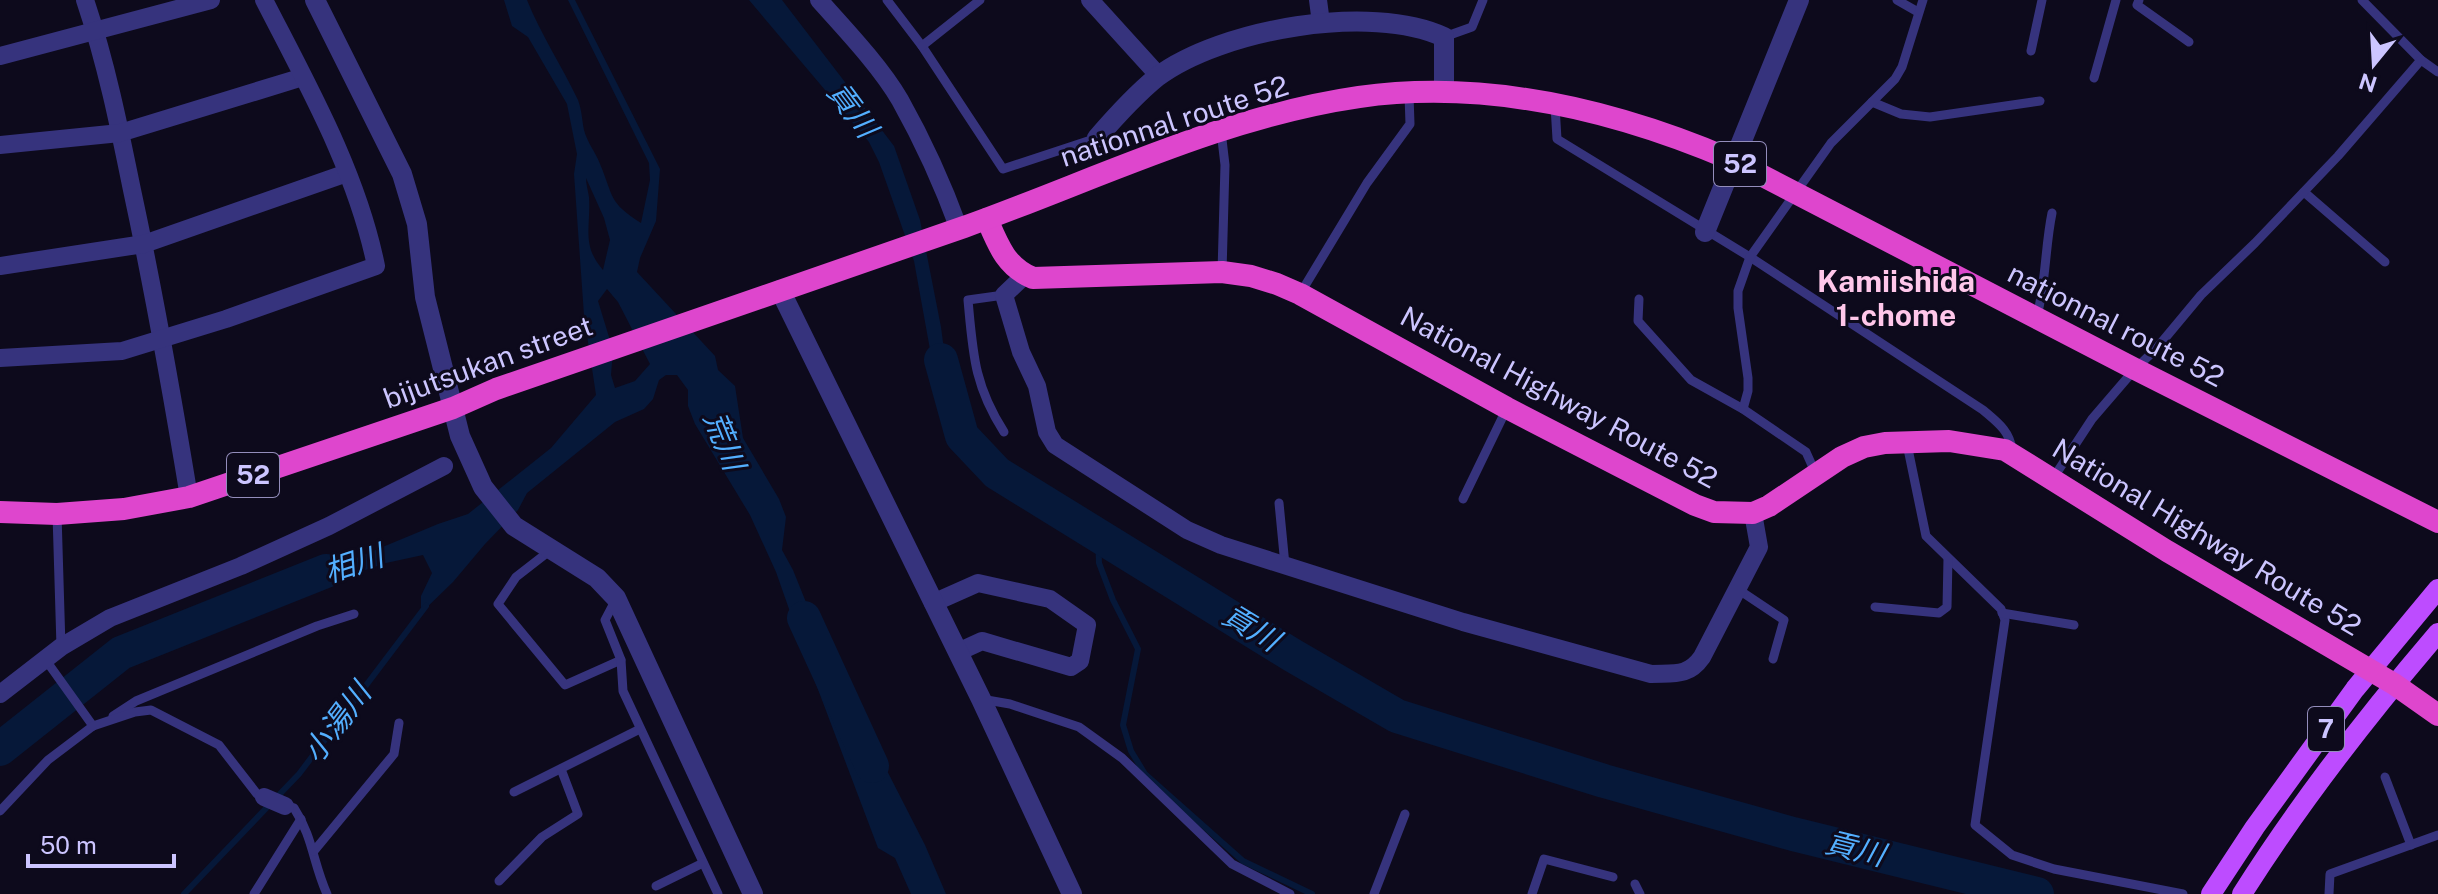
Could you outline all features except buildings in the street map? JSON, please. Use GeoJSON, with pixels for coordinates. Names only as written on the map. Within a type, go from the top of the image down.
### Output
{"type":"FeatureCollection","features":[{"type":"Feature","properties":{"kind":"highway","name":"nationnal route 52"},"geometry":{"type":"LineString","coordinates":[[987,219],[1221,131],[1330,103],[1409,92],[1444,91],[1555,103],[1644,125],[1732,160],[2438,522]]}},
{"type":"Feature","properties":{"kind":"highway","name":"bijutsukan street"},"geometry":{"type":"LineString","coordinates":[[0,512],[57,514],[124,509],[189,497],[453,408],[496,389],[987,219]]}},
{"type":"Feature","properties":{"kind":"highway"},"geometry":{"type":"LineString","coordinates":[[987,219],[1000,251],[1017,271],[1025,275]]}},
{"type":"Feature","properties":{"kind":"highway","name":"National Highway Route 52"},"geometry":{"type":"LineString","coordinates":[[1025,275],[1048,279],[1222,272],[1264,280],[1300,294],[1507,408],[1714,512],[1753,513],[1769,506],[1842,457],[1864,447],[1906,440],[1982,445],[2012,454],[2394,684],[2438,715]]}},
{"type":"Feature","properties":{"kind":"main road","name":"7"},"geometry":{"type":"LineString","coordinates":[[2211,894],[2369,670],[2438,589]]}},
{"type":"Feature","properties":{"kind":"main road","name":"7"},"geometry":{"type":"LineString","coordinates":[[2245,890],[2394,684],[2438,633]]}},
{"type":"Feature","properties":{"kind":"street"},"geometry":{"type":"LineString","coordinates":[[85,0],[96,32],[144,244],[189,497]]}},
{"type":"Feature","properties":{"kind":"street"},"geometry":{"type":"LineString","coordinates":[[0,56],[211,0]]}},
{"type":"Feature","properties":{"kind":"street"},"geometry":{"type":"LineString","coordinates":[[0,358],[122,351],[161,341],[376,266],[368,228],[347,173],[264,0]]}},
{"type":"Feature","properties":{"kind":"street"},"geometry":{"type":"LineString","coordinates":[[315,0],[402,174],[417,224],[425,297],[460,436],[483,487],[514,526],[597,578],[616,598],[753,894]]}},
{"type":"Feature","properties":{"kind":"street"},"geometry":{"type":"LineString","coordinates":[[819,0],[899,98],[947,196],[953,230]]}},
{"type":"Feature","properties":{"kind":"street"},"geometry":{"type":"LineString","coordinates":[[1090,0],[1159,76]]}},
{"type":"Feature","properties":{"kind":"street"},"geometry":{"type":"LineString","coordinates":[[1318,0],[1321,23]]}},
{"type":"Feature","properties":{"kind":"street"},"geometry":{"type":"LineString","coordinates":[[1705,232],[1799,0]]}},
{"type":"Feature","properties":{"kind":"street"},"geometry":{"type":"LineString","coordinates":[[1097,138],[1125,106],[1159,76],[1198,55],[1255,34],[1321,23],[1368,22],[1424,27],[1444,37],[1444,91]]}},
{"type":"Feature","properties":{"kind":"street"},"geometry":{"type":"LineString","coordinates":[[0,145],[120,133],[303,77]]}},
{"type":"Feature","properties":{"kind":"street"},"geometry":{"type":"LineString","coordinates":[[0,266],[144,244],[347,173]]}},
{"type":"Feature","properties":{"kind":"street"},"geometry":{"type":"LineString","coordinates":[[1025,275],[1004,295],[1021,352],[1037,386],[1047,432],[1055,445],[1187,530],[1221,545],[1463,622],[1651,674],[1681,673],[1694,668],[1739,590],[1759,547],[1753,513]]}},
{"type":"Feature","properties":{"kind":"street"},"geometry":{"type":"LineString","coordinates":[[772,293],[958,652],[1072,894]]}},
{"type":"Feature","properties":{"kind":"street"},"geometry":{"type":"LineString","coordinates":[[4,685],[110,618],[241,566],[329,526],[444,466]]}},
{"type":"Feature","properties":{"kind":"street"},"geometry":{"type":"LineString","coordinates":[[933,603],[978,583],[1050,599],[1087,625],[1080,661],[1071,667],[982,641],[958,652]]}},
{"type":"Feature","properties":{"kind":"street"},"geometry":{"type":"LineString","coordinates":[[264,797],[285,806]]}},
{"type":"Feature","properties":{"kind":"lane"},"geometry":{"type":"LineString","coordinates":[[887,0],[922,46],[1003,169],[1097,138]]}},
{"type":"Feature","properties":{"kind":"lane"},"geometry":{"type":"LineString","coordinates":[[922,46],[980,0]]}},
{"type":"Feature","properties":{"kind":"lane"},"geometry":{"type":"LineString","coordinates":[[1444,37],[1472,27],[1483,0]]}},
{"type":"Feature","properties":{"kind":"lane"},"geometry":{"type":"LineString","coordinates":[[1897,0],[1918,12]]}},
{"type":"Feature","properties":{"kind":"lane"},"geometry":{"type":"LineString","coordinates":[[1743,409],[1748,378],[1738,291],[1750,257],[1831,143],[1895,79],[1902,67],[1923,0]]}},
{"type":"Feature","properties":{"kind":"lane"},"geometry":{"type":"LineString","coordinates":[[2031,51],[2042,0]]}},
{"type":"Feature","properties":{"kind":"lane"},"geometry":{"type":"LineString","coordinates":[[2094,78],[2116,0]]}},
{"type":"Feature","properties":{"kind":"lane"},"geometry":{"type":"LineString","coordinates":[[2139,0],[2137,5],[2189,42]]}},
{"type":"Feature","properties":{"kind":"lane"},"geometry":{"type":"LineString","coordinates":[[2362,0],[2421,60],[2438,72]]}},
{"type":"Feature","properties":{"kind":"lane"},"geometry":{"type":"LineString","coordinates":[[2052,480],[2092,419],[2135,369],[2201,295],[2304,192],[2421,60]]}},
{"type":"Feature","properties":{"kind":"lane"},"geometry":{"type":"LineString","coordinates":[[1300,294],[1367,183],[1410,124],[1409,92]]}},
{"type":"Feature","properties":{"kind":"lane"},"geometry":{"type":"LineString","coordinates":[[1872,102],[1901,114],[1930,117],[2040,101]]}},
{"type":"Feature","properties":{"kind":"lane"},"geometry":{"type":"LineString","coordinates":[[1555,103],[1557,139],[1750,257],[1983,410],[2011,438],[2012,454]]}},
{"type":"Feature","properties":{"kind":"lane"},"geometry":{"type":"LineString","coordinates":[[1221,131],[1225,165],[1222,272]]}},
{"type":"Feature","properties":{"kind":"lane"},"geometry":{"type":"LineString","coordinates":[[2304,192],[2385,262]]}},
{"type":"Feature","properties":{"kind":"lane"},"geometry":{"type":"LineString","coordinates":[[2037,319],[2043,294],[2045,245],[2052,213]]}},
{"type":"Feature","properties":{"kind":"lane"},"geometry":{"type":"LineString","coordinates":[[1004,295],[968,300],[974,368],[991,412],[1004,432]]}},
{"type":"Feature","properties":{"kind":"lane"},"geometry":{"type":"LineString","coordinates":[[1639,299],[1638,321],[1691,380],[1743,409],[1806,452],[1817,475]]}},
{"type":"Feature","properties":{"kind":"lane"},"geometry":{"type":"LineString","coordinates":[[1463,499],[1507,408]]}},
{"type":"Feature","properties":{"kind":"lane"},"geometry":{"type":"LineString","coordinates":[[1906,440],[1926,536],[2002,613],[2005,620],[1975,825],[2012,855],[2054,869],[2183,894]]}},
{"type":"Feature","properties":{"kind":"lane"},"geometry":{"type":"LineString","coordinates":[[1279,503],[1285,565]]}},
{"type":"Feature","properties":{"kind":"lane"},"geometry":{"type":"LineString","coordinates":[[57,514],[61,647]]}},
{"type":"Feature","properties":{"kind":"lane"},"geometry":{"type":"LineString","coordinates":[[552,549],[516,577],[498,604],[565,685],[621,660]]}},
{"type":"Feature","properties":{"kind":"lane"},"geometry":{"type":"LineString","coordinates":[[1875,607],[1939,613],[1947,607],[1948,558]]}},
{"type":"Feature","properties":{"kind":"lane"},"geometry":{"type":"LineString","coordinates":[[1739,590],[1784,620],[1773,659]]}},
{"type":"Feature","properties":{"kind":"lane"},"geometry":{"type":"LineString","coordinates":[[616,598],[605,620],[621,660],[623,691],[718,894]]}},
{"type":"Feature","properties":{"kind":"lane"},"geometry":{"type":"LineString","coordinates":[[2002,613],[2074,625]]}},
{"type":"Feature","properties":{"kind":"lane"},"geometry":{"type":"LineString","coordinates":[[0,811],[48,760],[136,701],[317,626],[354,614]]}},
{"type":"Feature","properties":{"kind":"lane"},"geometry":{"type":"LineString","coordinates":[[45,659],[96,725]]}},
{"type":"Feature","properties":{"kind":"lane"},"geometry":{"type":"LineString","coordinates":[[981,699],[1010,704],[1079,727],[1122,758],[1232,864],[1290,894]]}},
{"type":"Feature","properties":{"kind":"lane"},"geometry":{"type":"LineString","coordinates":[[96,725],[151,710],[219,745],[257,794],[264,797]]}},
{"type":"Feature","properties":{"kind":"lane"},"geometry":{"type":"LineString","coordinates":[[314,851],[394,754],[399,723]]}},
{"type":"Feature","properties":{"kind":"lane"},"geometry":{"type":"LineString","coordinates":[[514,792],[640,729]]}},
{"type":"Feature","properties":{"kind":"lane"},"geometry":{"type":"LineString","coordinates":[[499,881],[542,837],[578,814],[561,769]]}},
{"type":"Feature","properties":{"kind":"lane"},"geometry":{"type":"LineString","coordinates":[[2385,777],[2411,845]]}},
{"type":"Feature","properties":{"kind":"lane"},"geometry":{"type":"LineString","coordinates":[[285,806],[294,808],[301,819],[327,894]]}},
{"type":"Feature","properties":{"kind":"lane"},"geometry":{"type":"LineString","coordinates":[[1374,894],[1405,814]]}},
{"type":"Feature","properties":{"kind":"lane"},"geometry":{"type":"LineString","coordinates":[[254,894],[301,819]]}},
{"type":"Feature","properties":{"kind":"lane"},"geometry":{"type":"LineString","coordinates":[[2329,894],[2330,874],[2438,835]]}},
{"type":"Feature","properties":{"kind":"lane"},"geometry":{"type":"LineString","coordinates":[[1532,894],[1544,859],[1613,877]]}},
{"type":"Feature","properties":{"kind":"lane"},"geometry":{"type":"LineString","coordinates":[[656,886],[703,863]]}},
{"type":"Feature","properties":{"kind":"lane"},"geometry":{"type":"LineString","coordinates":[[1635,884],[1640,894]]}},
{"type":"Feature","properties":{"kind":"water"},"geometry":{"type":"Polygon","coordinates":[[[504,0],[527,0],[578,100],[585,134],[613,198],[641,223],[650,180],[649,163],[568,0],[575,0],[660,169],[656,221],[637,272],[715,356],[718,370],[735,386],[743,438],[779,499],[786,517],[782,550],[820,637],[825,683],[849,722],[860,728],[879,755],[946,894],[911,894],[895,858],[878,848],[776,572],[750,515],[695,424],[688,406],[688,390],[677,375],[666,375],[659,380],[653,399],[644,409],[615,422],[527,493],[518,510],[421,613],[421,596],[432,573],[423,555],[386,563],[339,579],[284,588],[468,514],[551,448],[596,395],[584,315],[574,174],[577,154],[567,104],[528,37],[512,26],[504,0]],[[586,178],[589,244],[603,270],[610,240],[586,178]],[[607,289],[598,301],[613,350],[611,375],[615,388],[635,381],[650,364],[618,302],[607,289]]]}},
{"type":"Feature","properties":{"kind":"water"},"geometry":{"type":"Polygon","coordinates":[[[749,0],[782,0],[894,146],[920,220],[941,327],[951,403],[931,355],[914,261],[869,142],[749,0]]]}},
{"type":"Feature","properties":{"kind":"waterway","name":"貢川"},"geometry":{"type":"LineString","coordinates":[[941,360],[962,436],[997,473],[1397,716],[1604,781],[1793,834],[2037,894]]}},
{"type":"Feature","properties":{"kind":"waterway"},"geometry":{"type":"LineString","coordinates":[[1098,535],[1099,563],[1113,600],[1138,649],[1123,725],[1131,751],[1145,774],[1243,861],[1312,894]]}},
{"type":"Feature","properties":{"kind":"waterway","name":"相川"},"geometry":{"type":"LineString","coordinates":[[0,749],[121,653],[326,571]]}},
{"type":"Feature","properties":{"kind":"waterway","name":"小湯川"},"geometry":{"type":"LineString","coordinates":[[184,894],[299,774],[426,606]]}},
{"type":"Feature","properties":{"kind":"waterway","name":"荒川"},"geometry":{"type":"LineString","coordinates":[[804,618],[872,766]]}},
{"type":"Feature","properties":{"kind":"district","name":"Kamiishida 1-chome"},"geometry":{"type":"Point","coordinates":[1896,299]}}]}
